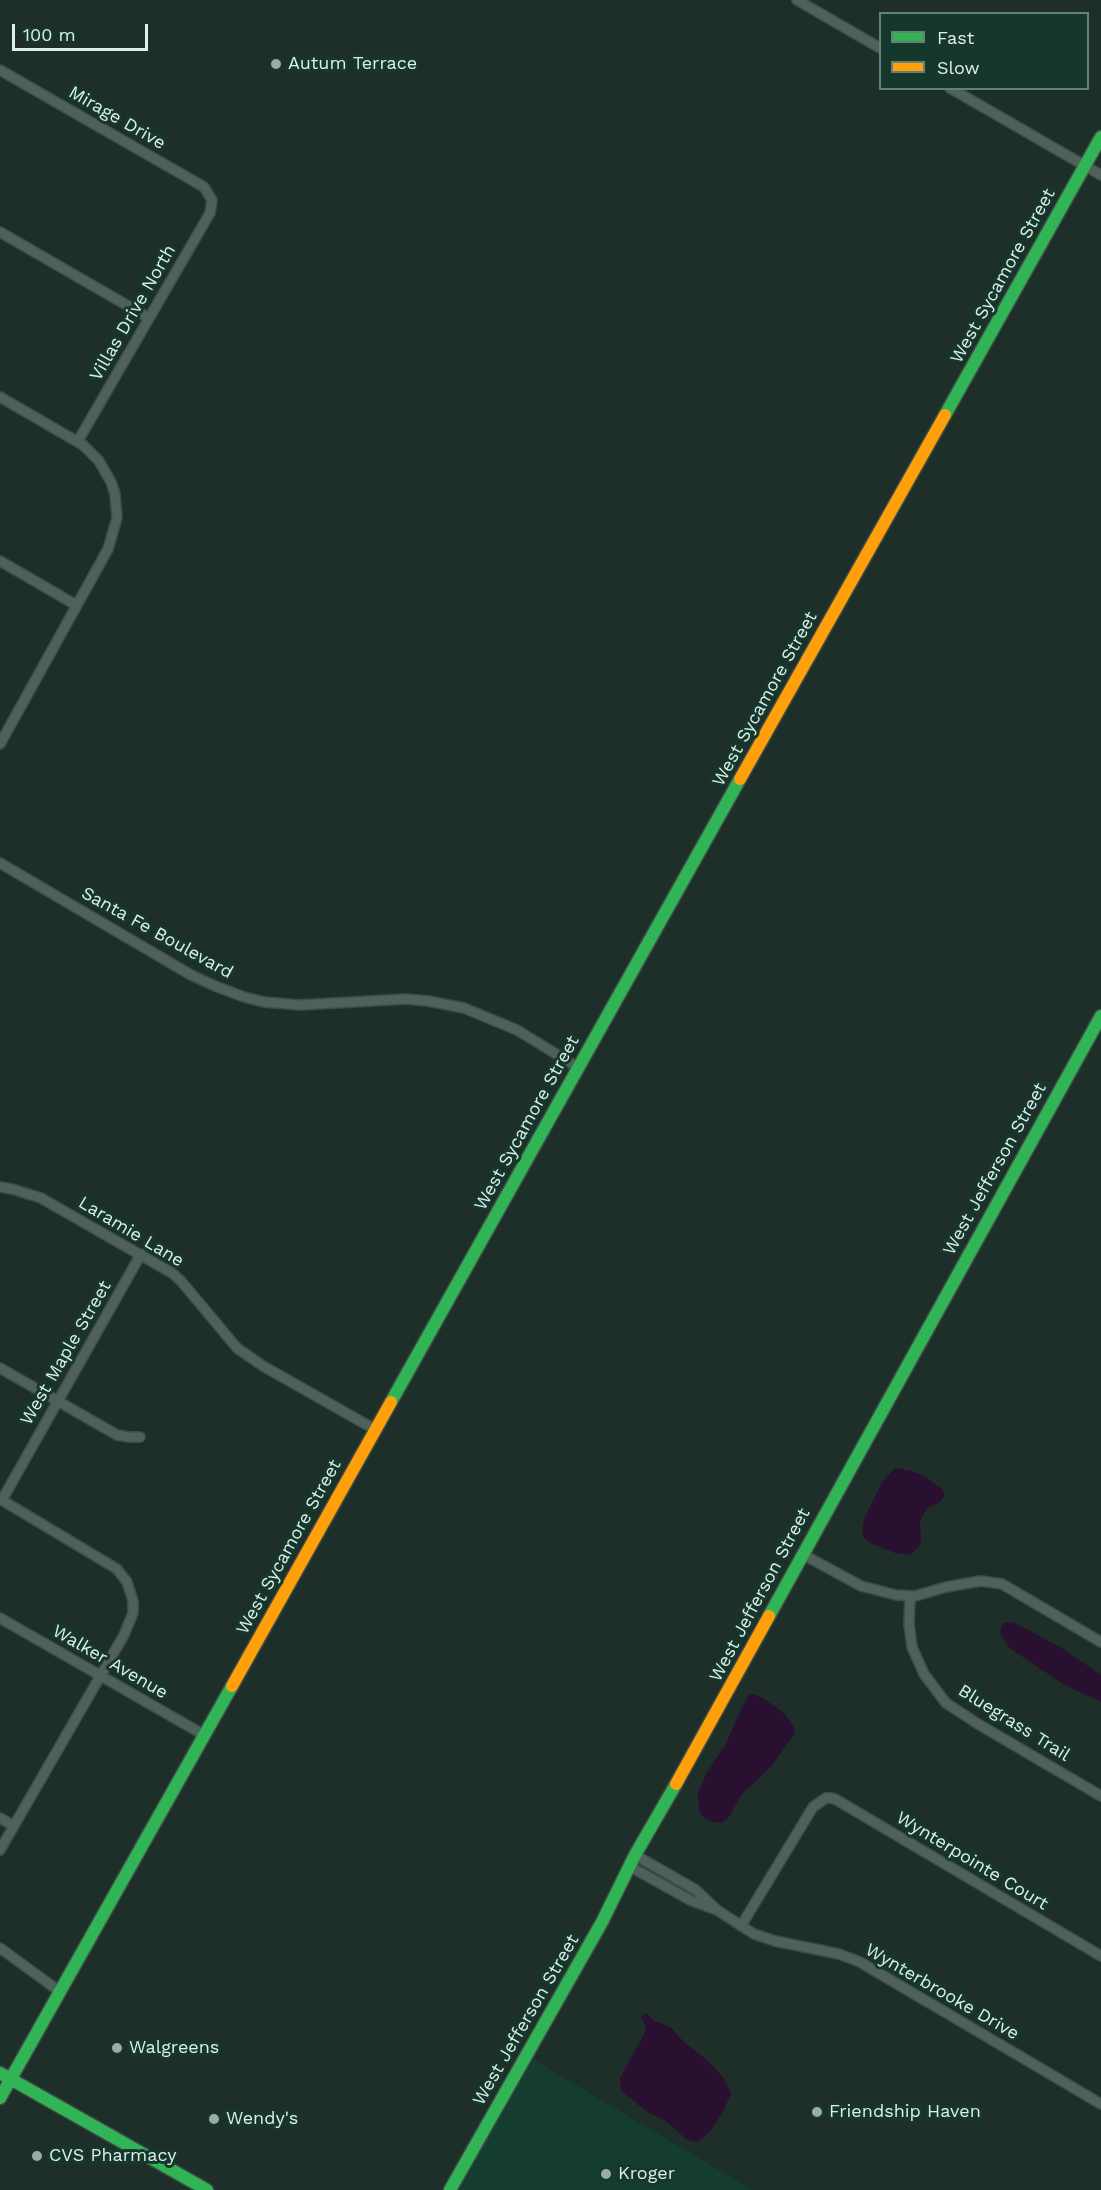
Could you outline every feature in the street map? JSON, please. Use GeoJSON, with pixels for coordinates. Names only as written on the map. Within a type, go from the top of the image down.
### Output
{"type":"FeatureCollection","features":[{"type":"Feature","properties":{"kind":"main road","name":"West Sycamore Street"},"geometry":{"type":"LineString","coordinates":[[0,2098],[5,2076],[59,1991],[204,1735],[1101,137]]}},
{"type":"Feature","properties":{"kind":"main road","name":"West Jefferson Street"},"geometry":{"type":"LineString","coordinates":[[450,2190],[602,1922],[632,1861],[1101,1016]]}},
{"type":"Feature","properties":{"kind":"main road"},"geometry":{"type":"LineString","coordinates":[[5,2076],[207,2190]]}},
{"type":"Feature","properties":{"kind":"street"},"geometry":{"type":"LineString","coordinates":[[797,0],[879,47]]}},
{"type":"Feature","properties":{"kind":"street","name":"Mirage Drive"},"geometry":{"type":"LineString","coordinates":[[0,70],[204,187],[212,200]]}},
{"type":"Feature","properties":{"kind":"street"},"geometry":{"type":"LineString","coordinates":[[953,90],[1101,175]]}},
{"type":"Feature","properties":{"kind":"street","name":"Villas Drive North"},"geometry":{"type":"LineString","coordinates":[[78,441],[210,213],[212,200]]}},
{"type":"Feature","properties":{"kind":"street"},"geometry":{"type":"LineString","coordinates":[[0,232],[149,318]]}},
{"type":"Feature","properties":{"kind":"street"},"geometry":{"type":"LineString","coordinates":[[0,397],[78,441],[99,460],[115,494],[117,518],[108,549],[0,744]]}},
{"type":"Feature","properties":{"kind":"street"},"geometry":{"type":"LineString","coordinates":[[0,561],[76,605]]}},
{"type":"Feature","properties":{"kind":"street","name":"Santa Fe Boulevard"},"geometry":{"type":"LineString","coordinates":[[0,863],[191,975],[234,993],[264,1002],[300,1005],[406,999],[464,1008],[516,1030],[579,1068]]}},
{"type":"Feature","properties":{"kind":"street","name":"Laramie Lane"},"geometry":{"type":"LineString","coordinates":[[0,1187],[41,1198],[172,1273],[237,1348],[263,1366],[376,1430]]}},
{"type":"Feature","properties":{"kind":"street","name":"West Maple Street"},"geometry":{"type":"LineString","coordinates":[[1,1499],[141,1254]]}},
{"type":"Feature","properties":{"kind":"street"},"geometry":{"type":"LineString","coordinates":[[0,1368],[117,1434],[140,1437]]}},
{"type":"Feature","properties":{"kind":"street"},"geometry":{"type":"LineString","coordinates":[[0,1850],[124,1635],[133,1613],[133,1601],[127,1582],[117,1569],[1,1499]]}},
{"type":"Feature","properties":{"kind":"street"},"geometry":{"type":"LineString","coordinates":[[802,1554],[861,1586],[896,1595],[910,1596],[981,1581],[1002,1584],[1101,1642]]}},
{"type":"Feature","properties":{"kind":"street","name":"Bluegrass Trail"},"geometry":{"type":"LineString","coordinates":[[910,1596],[909,1624],[912,1647],[924,1674],[946,1702],[978,1724],[1101,1796]]}},
{"type":"Feature","properties":{"kind":"street","name":"Walker Avenue"},"geometry":{"type":"LineString","coordinates":[[0,1618],[204,1735]]}},
{"type":"Feature","properties":{"kind":"street","name":"Wynterpointe Court"},"geometry":{"type":"LineString","coordinates":[[741,1926],[813,1807],[826,1798],[836,1799],[1101,1956]]}},
{"type":"Feature","properties":{"kind":"street"},"geometry":{"type":"LineString","coordinates":[[0,1818],[14,1826]]}},
{"type":"Feature","properties":{"kind":"street","name":"Wynterbrooke Drive"},"geometry":{"type":"LineString","coordinates":[[632,1861],[696,1903],[717,1910],[741,1926],[775,1941],[839,1954],[860,1962],[1101,2104]]}},
{"type":"Feature","properties":{"kind":"street"},"geometry":{"type":"LineString","coordinates":[[0,1948],[59,1991]]}},
{"type":"Feature","properties":{"kind":"shaded area"},"geometry":{"type":"Polygon","coordinates":[[[895,1468],[925,1476],[942,1489],[945,1495],[940,1502],[928,1508],[923,1515],[920,1522],[919,1547],[910,1555],[895,1553],[870,1543],[864,1538],[862,1531],[864,1519],[882,1482],[895,1468]]]}},
{"type":"Feature","properties":{"kind":"shaded area"},"geometry":{"type":"Polygon","coordinates":[[[1003,1623],[1015,1623],[1064,1649],[1101,1675],[1101,1702],[1063,1684],[1008,1647],[1000,1633],[1003,1623]]]}},
{"type":"Feature","properties":{"kind":"shaded area"},"geometry":{"type":"Polygon","coordinates":[[[752,1694],[761,1697],[783,1712],[792,1723],[795,1733],[770,1768],[742,1794],[729,1817],[722,1823],[713,1822],[699,1811],[698,1794],[706,1774],[726,1744],[748,1696],[752,1694]]]}},
{"type":"Feature","properties":{"kind":"shaded area"},"geometry":{"type":"Polygon","coordinates":[[[647,2013],[653,2020],[670,2027],[685,2043],[707,2060],[723,2077],[731,2093],[723,2112],[710,2132],[698,2142],[687,2140],[667,2122],[646,2111],[621,2091],[620,2078],[643,2036],[646,2027],[641,2017],[647,2013]]]}},
{"type":"Feature","properties":{"kind":"shaded area"},"geometry":{"type":"Polygon","coordinates":[[[526,2055],[752,2190],[449,2190],[526,2055]]]}},
{"type":"Feature","properties":{"kind":"traffic: fast"},"geometry":{"type":"LineString","coordinates":[[945,415],[1101,137]]}},
{"type":"Feature","properties":{"kind":"traffic: fast"},"geometry":{"type":"LineString","coordinates":[[391,1402],[740,779]]}},
{"type":"Feature","properties":{"kind":"traffic: fast"},"geometry":{"type":"LineString","coordinates":[[769,1616],[1101,1016]]}},
{"type":"Feature","properties":{"kind":"traffic: fast"},"geometry":{"type":"LineString","coordinates":[[0,2098],[232,1686]]}},
{"type":"Feature","properties":{"kind":"traffic: fast"},"geometry":{"type":"LineString","coordinates":[[450,2190],[602,1922],[635,1855],[676,1784]]}},
{"type":"Feature","properties":{"kind":"traffic: fast"},"geometry":{"type":"LineString","coordinates":[[0,2073],[207,2190]]}},
{"type":"Feature","properties":{"kind":"traffic: slow"},"geometry":{"type":"LineString","coordinates":[[740,779],[945,415]]}},
{"type":"Feature","properties":{"kind":"traffic: slow"},"geometry":{"type":"LineString","coordinates":[[232,1686],[391,1402]]}},
{"type":"Feature","properties":{"kind":"traffic: slow"},"geometry":{"type":"LineString","coordinates":[[676,1784],[769,1616]]}},
{"type":"Feature","properties":{"kind":"place","name":"Autum Terrace"},"geometry":{"type":"Point","coordinates":[276,64]}},
{"type":"Feature","properties":{"kind":"place","name":"Walgreens"},"geometry":{"type":"Point","coordinates":[117,2048]}},
{"type":"Feature","properties":{"kind":"place","name":"Friendship Haven"},"geometry":{"type":"Point","coordinates":[817,2112]}},
{"type":"Feature","properties":{"kind":"place","name":"Wendy's"},"geometry":{"type":"Point","coordinates":[214,2119]}},
{"type":"Feature","properties":{"kind":"place","name":"CVS Pharmacy"},"geometry":{"type":"Point","coordinates":[37,2156]}},
{"type":"Feature","properties":{"kind":"place","name":"Kroger"},"geometry":{"type":"Point","coordinates":[606,2174]}}]}
